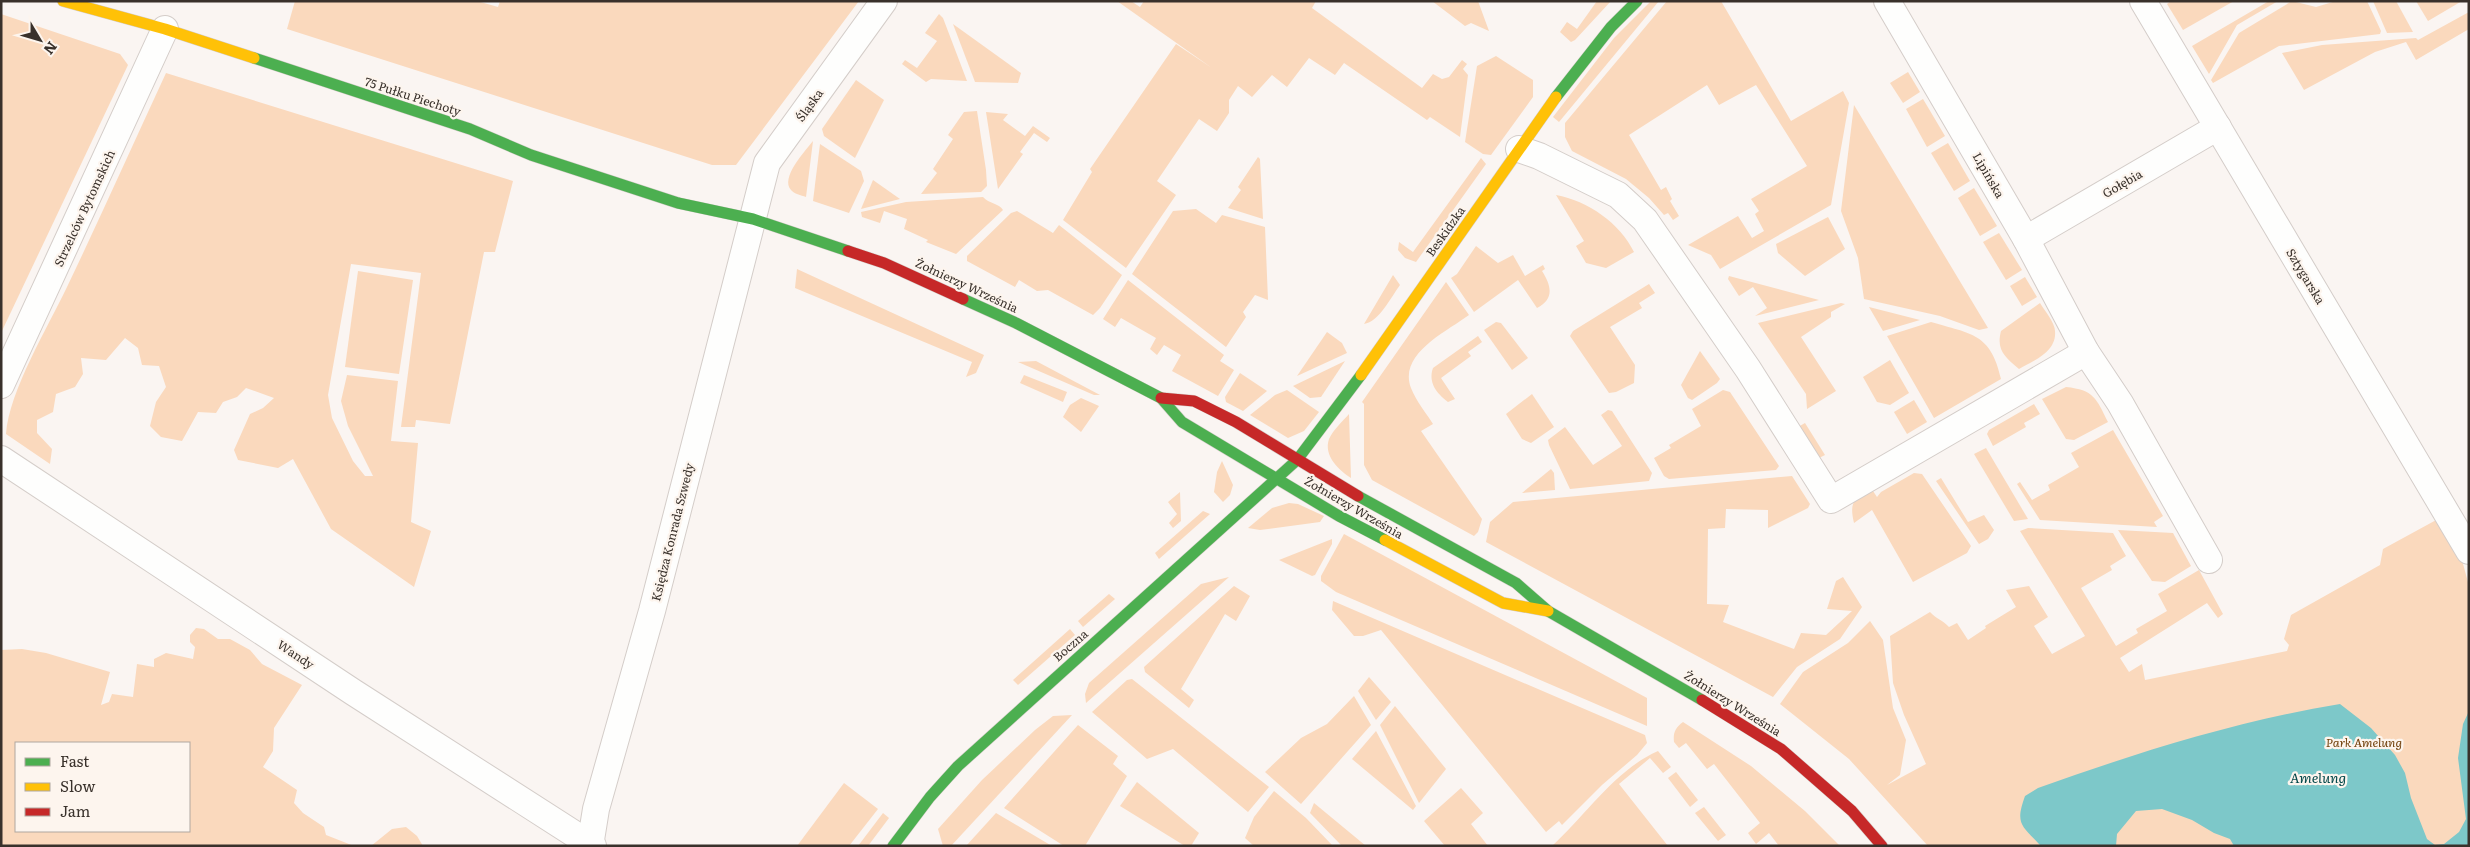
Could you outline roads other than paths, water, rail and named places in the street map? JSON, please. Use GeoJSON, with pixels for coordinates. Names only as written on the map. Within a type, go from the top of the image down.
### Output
{"type":"FeatureCollection","features":[{"type":"Feature","properties":{"kind":"main road","name":"75 Pułku Piechoty"},"geometry":{"type":"LineString","coordinates":[[63,1],[165,29],[470,129],[531,155],[678,203],[753,218]]}},
{"type":"Feature","properties":{"kind":"main road","name":"Beskidzka"},"geometry":{"type":"LineString","coordinates":[[1278,478],[1297,460],[1342,402],[1562,89],[1611,27],[1637,1]]}},
{"type":"Feature","properties":{"kind":"main road","name":"Żołnierzy Września"},"geometry":{"type":"LineString","coordinates":[[753,218],[884,263],[1016,323],[1161,398],[1182,422],[1278,478],[1338,516],[1503,603],[1548,611]]}},
{"type":"Feature","properties":{"kind":"main road","name":"Żołnierzy Września"},"geometry":{"type":"LineString","coordinates":[[1161,398],[1194,401],[1236,422],[1297,460],[1516,583],[1548,611],[1684,689],[1781,749],[1852,810],[1882,846]]}},
{"type":"Feature","properties":{"kind":"main road","name":"Boczna"},"geometry":{"type":"LineString","coordinates":[[893,846],[930,798],[958,766],[1278,478]]}},
{"type":"Feature","properties":{"kind":"street","name":"Śląska"},"geometry":{"type":"LineString","coordinates":[[753,218],[767,163],[884,1]]}},
{"type":"Feature","properties":{"kind":"street","name":"Lipińska"},"geometry":{"type":"LineString","coordinates":[[1887,1],[2026,239],[2086,352],[2120,403],[2209,560]]}},
{"type":"Feature","properties":{"kind":"street","name":"Sztygarska"},"geometry":{"type":"LineString","coordinates":[[2143,1],[2469,551]]}},
{"type":"Feature","properties":{"kind":"street","name":"Strzelców Bytomskich"},"geometry":{"type":"LineString","coordinates":[[1,385],[165,29]]}},
{"type":"Feature","properties":{"kind":"street","name":"Gołębia"},"geometry":{"type":"LineString","coordinates":[[2026,239],[2218,127]]}},
{"type":"Feature","properties":{"kind":"street"},"geometry":{"type":"LineString","coordinates":[[1519,149],[1539,156],[1618,195],[1645,220],[1748,369],[1831,500],[2086,352]]}},
{"type":"Feature","properties":{"kind":"street","name":"Księdza Konrada Szwedy"},"geometry":{"type":"LineString","coordinates":[[591,845],[596,809],[652,610],[753,218]]}},
{"type":"Feature","properties":{"kind":"street","name":"Wandy"},"geometry":{"type":"LineString","coordinates":[[1,459],[361,697],[591,845]]}},
{"type":"Feature","properties":{"kind":"water","name":"Amelung"},"geometry":{"type":"Polygon","coordinates":[[[2340,704],[2371,728],[2395,755],[2405,773],[2411,798],[2427,839],[2435,845],[2444,844],[2459,832],[2466,819],[2458,758],[2463,724],[2469,711],[2469,846],[2234,846],[2230,839],[2214,833],[2192,820],[2162,809],[2136,811],[2117,834],[2116,846],[2041,846],[2025,828],[2020,819],[2025,796],[2038,788],[2112,762],[2187,739],[2263,719],[2340,704]]]}},
{"type":"Feature","properties":{"kind":"park label","name":"Park Amelung"},"geometry":{"type":"Point","coordinates":[2364,742]}}]}
